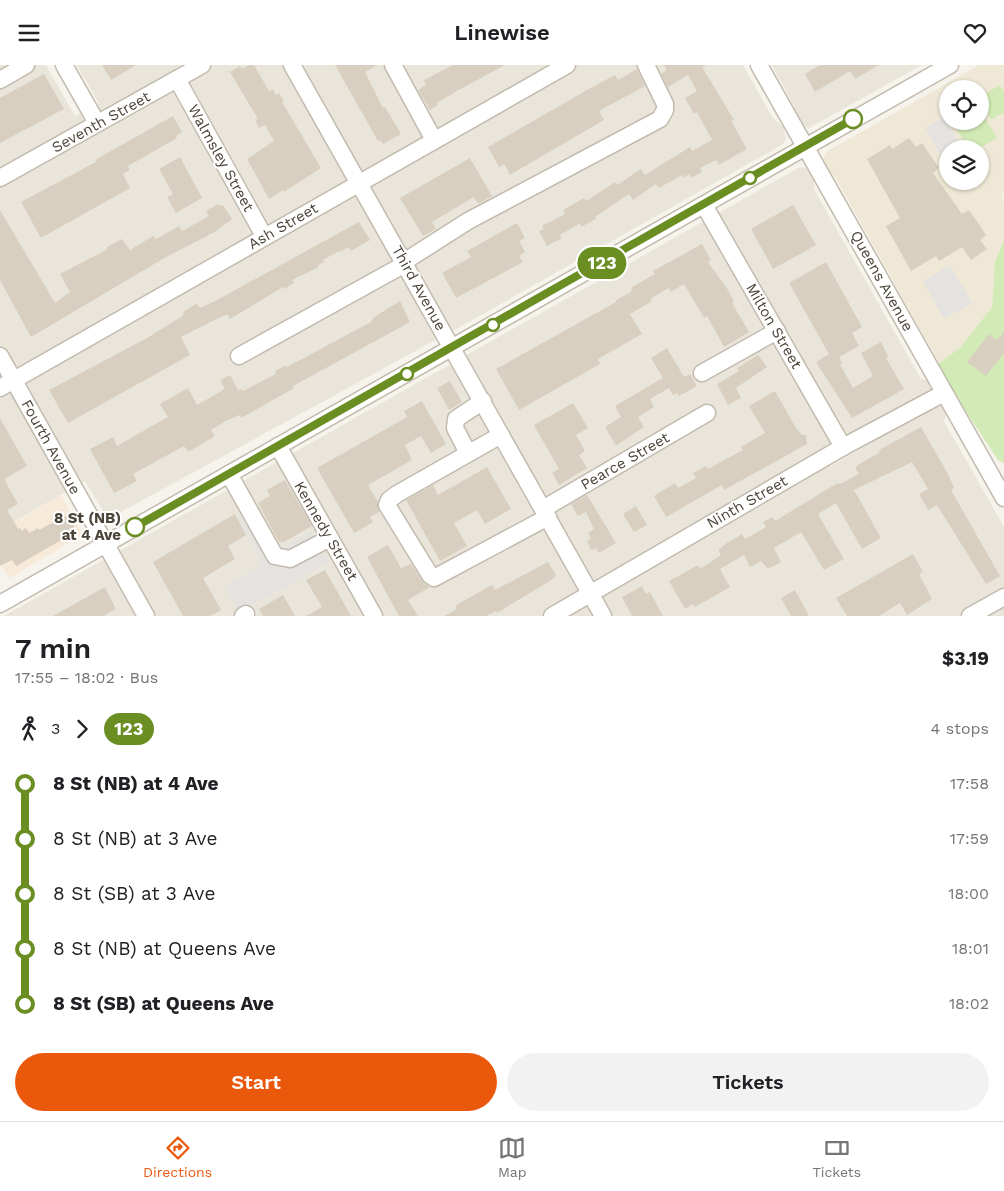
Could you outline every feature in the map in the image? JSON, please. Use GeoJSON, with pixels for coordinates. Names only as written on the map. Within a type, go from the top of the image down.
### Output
{"type":"FeatureCollection","features":[{"type":"Feature","properties":{"kind":"street"},"geometry":{"type":"LineString","coordinates":[[0,80],[26,65]]}},
{"type":"Feature","properties":{"kind":"street"},"geometry":{"type":"LineString","coordinates":[[64,65],[97,123]]}},
{"type":"Feature","properties":{"kind":"street","name":"Seventh Street"},"geometry":{"type":"LineString","coordinates":[[0,179],[202,65]]}},
{"type":"Feature","properties":{"kind":"street","name":"Third Avenue"},"geometry":{"type":"LineString","coordinates":[[292,65],[603,616]]}},
{"type":"Feature","properties":{"kind":"street"},"geometry":{"type":"LineString","coordinates":[[392,65],[434,140]]}},
{"type":"Feature","properties":{"kind":"street"},"geometry":{"type":"LineString","coordinates":[[239,356],[405,264],[410,257],[468,221],[660,119],[665,110],[665,104],[646,65]]}},
{"type":"Feature","properties":{"kind":"street","name":"Queens Avenue"},"geometry":{"type":"LineString","coordinates":[[759,65],[806,145],[944,393],[998,476],[1004,498]]}},
{"type":"Feature","properties":{"kind":"street"},"geometry":{"type":"LineString","coordinates":[[0,604],[950,65]]}},
{"type":"Feature","properties":{"kind":"street","name":"Ash Street"},"geometry":{"type":"LineString","coordinates":[[7,384],[559,67]]}},
{"type":"Feature","properties":{"kind":"street","name":"Walmsley Street"},"geometry":{"type":"LineString","coordinates":[[177,79],[264,236]]}},
{"type":"Feature","properties":{"kind":"street","name":"Milton Street"},"geometry":{"type":"LineString","coordinates":[[704,205],[843,447]]}},
{"type":"Feature","properties":{"kind":"street"},"geometry":{"type":"LineString","coordinates":[[702,373],[777,331]]}},
{"type":"Feature","properties":{"kind":"street","name":"Fourth Avenue"},"geometry":{"type":"LineString","coordinates":[[0,356],[7,384],[106,544],[146,616]]}},
{"type":"Feature","properties":{"kind":"street","name":"Ninth Street"},"geometry":{"type":"LineString","coordinates":[[552,616],[843,447],[944,393]]}},
{"type":"Feature","properties":{"kind":"street"},"geometry":{"type":"LineString","coordinates":[[483,401],[456,419],[455,428],[468,453],[501,435]]}},
{"type":"Feature","properties":{"kind":"street","name":"Pearce Street"},"geometry":{"type":"LineString","coordinates":[[468,453],[389,500],[388,505],[430,575],[439,577],[707,413]]}},
{"type":"Feature","properties":{"kind":"street","name":"Kennedy Street"},"geometry":{"type":"LineString","coordinates":[[278,446],[374,616]]}},
{"type":"Feature","properties":{"kind":"street"},"geometry":{"type":"LineString","coordinates":[[229,474],[275,557],[290,559],[330,538]]}},
{"type":"Feature","properties":{"kind":"street"},"geometry":{"type":"LineString","coordinates":[[970,616],[1004,597]]}},
{"type":"Feature","properties":{"kind":"shaded area"},"geometry":{"type":"Polygon","coordinates":[[[0,65],[46,65],[75,116],[99,104],[77,65],[743,65],[772,117],[783,127],[786,139],[783,144],[773,150],[474,319],[108,519],[85,481],[15,521],[17,525],[0,535],[0,65]]]}},
{"type":"Feature","properties":{"kind":"shaded area"},"geometry":{"type":"Polygon","coordinates":[[[772,65],[922,65],[809,128],[801,125],[795,115],[794,106],[772,65]]]}},
{"type":"Feature","properties":{"kind":"shaded area"},"geometry":{"type":"Polygon","coordinates":[[[979,65],[1004,65],[1004,193],[1002,196],[1004,204],[1004,240],[995,262],[992,307],[960,348],[939,363],[835,177],[828,174],[822,162],[826,152],[939,88],[939,130],[989,130],[989,80],[953,80],[979,65]]]}},
{"type":"Feature","properties":{"kind":"shaded area"},"geometry":{"type":"Polygon","coordinates":[[[939,120],[939,130],[951,130],[957,140],[939,140],[939,153],[925,128],[939,120]]]}},
{"type":"Feature","properties":{"kind":"shaded area"},"geometry":{"type":"Polygon","coordinates":[[[800,167],[806,168],[814,180],[814,189],[921,379],[929,381],[932,389],[821,455],[831,466],[934,407],[943,406],[946,415],[944,421],[1004,527],[1004,616],[4,616],[800,167]]]}},
{"type":"Feature","properties":{"kind":"shaded area"},"geometry":{"type":"Polygon","coordinates":[[[950,265],[972,303],[944,319],[923,281],[950,265]]]}},
{"type":"Feature","properties":{"kind":"shaded area"},"geometry":{"type":"Polygon","coordinates":[[[61,495],[83,535],[9,578],[0,563],[0,535],[17,526],[15,522],[61,495]]]}},
{"type":"Feature","properties":{"kind":"shaded area"},"geometry":{"type":"Polygon","coordinates":[[[251,509],[275,551],[312,531],[329,562],[239,612],[224,586],[263,564],[237,517],[251,509]]]}},
{"type":"Feature","properties":{"kind":"green space"},"geometry":{"type":"Polygon","coordinates":[[[1000,85],[1004,92],[1004,112],[991,120],[989,116],[989,92],[1000,85]]]}},
{"type":"Feature","properties":{"kind":"green space"},"geometry":{"type":"Polygon","coordinates":[[[989,124],[997,138],[989,143],[989,140],[963,140],[957,130],[989,130],[989,124]]]}},
{"type":"Feature","properties":{"kind":"green space"},"geometry":{"type":"Polygon","coordinates":[[[1004,240],[1004,463],[998,460],[965,410],[960,408],[940,375],[939,363],[960,348],[992,307],[995,262],[1004,240]]]}},
{"type":"Feature","properties":{"kind":"building"},"geometry":{"type":"Polygon","coordinates":[[[102,65],[136,65],[111,80],[102,65]]]}},
{"type":"Feature","properties":{"kind":"building"},"geometry":{"type":"Polygon","coordinates":[[[249,65],[254,65],[269,91],[273,89],[276,95],[279,93],[284,101],[282,102],[321,168],[284,192],[283,190],[269,199],[247,159],[274,141],[265,125],[259,128],[255,120],[258,119],[230,72],[240,66],[242,69],[249,65]]]}},
{"type":"Feature","properties":{"kind":"building"},"geometry":{"type":"Polygon","coordinates":[[[335,65],[377,65],[365,72],[383,108],[385,107],[401,134],[383,144],[380,140],[378,141],[335,65]]]}},
{"type":"Feature","properties":{"kind":"building"},"geometry":{"type":"Polygon","coordinates":[[[453,65],[505,65],[437,103],[438,105],[430,110],[418,90],[426,85],[424,80],[453,65]]]}},
{"type":"Feature","properties":{"kind":"building"},"geometry":{"type":"Polygon","coordinates":[[[664,65],[706,65],[702,67],[734,120],[731,121],[747,149],[719,165],[716,160],[700,168],[702,172],[691,178],[689,174],[684,178],[682,175],[659,188],[656,184],[633,200],[629,194],[595,217],[596,219],[581,227],[580,223],[560,235],[562,238],[547,246],[539,231],[544,229],[542,226],[565,214],[563,210],[584,198],[586,201],[615,182],[617,185],[641,169],[645,175],[690,147],[692,151],[712,140],[697,112],[694,114],[685,98],[697,91],[688,75],[668,87],[661,74],[667,70],[664,65]]]}},
{"type":"Feature","properties":{"kind":"building"},"geometry":{"type":"Polygon","coordinates":[[[820,65],[879,65],[855,79],[850,71],[815,92],[805,74],[820,65]]]}},
{"type":"Feature","properties":{"kind":"building"},"geometry":{"type":"Polygon","coordinates":[[[637,69],[645,86],[599,111],[604,120],[510,175],[504,164],[499,167],[488,147],[615,75],[618,80],[637,69]]]}},
{"type":"Feature","properties":{"kind":"building"},"geometry":{"type":"Polygon","coordinates":[[[44,74],[64,109],[0,143],[0,98],[44,74]]]}},
{"type":"Feature","properties":{"kind":"building"},"geometry":{"type":"Polygon","coordinates":[[[173,116],[182,132],[176,136],[177,138],[128,166],[130,170],[123,174],[130,188],[41,238],[21,202],[96,162],[95,160],[173,116]]]}},
{"type":"Feature","properties":{"kind":"building"},"geometry":{"type":"Polygon","coordinates":[[[909,138],[916,147],[922,143],[939,168],[933,173],[939,181],[939,190],[945,190],[962,214],[969,210],[986,235],[980,240],[987,249],[971,260],[962,247],[939,261],[936,256],[911,271],[886,226],[900,218],[867,159],[890,145],[892,149],[909,138]]]}},
{"type":"Feature","properties":{"kind":"building"},"geometry":{"type":"Polygon","coordinates":[[[180,157],[202,198],[176,213],[167,197],[173,194],[159,169],[180,157]]]}},
{"type":"Feature","properties":{"kind":"building"},"geometry":{"type":"Polygon","coordinates":[[[470,158],[492,196],[478,204],[474,197],[432,222],[436,229],[423,236],[400,198],[470,158]]]}},
{"type":"Feature","properties":{"kind":"building"},"geometry":{"type":"Polygon","coordinates":[[[218,204],[220,206],[223,205],[232,219],[213,233],[166,257],[31,337],[0,280],[0,210],[55,303],[70,292],[60,274],[108,249],[107,247],[122,239],[130,250],[153,236],[156,239],[179,226],[182,231],[209,216],[206,211],[218,204]]]}},
{"type":"Feature","properties":{"kind":"building"},"geometry":{"type":"Polygon","coordinates":[[[793,205],[816,245],[773,269],[751,229],[793,205]]]}},
{"type":"Feature","properties":{"kind":"building"},"geometry":{"type":"Polygon","coordinates":[[[359,222],[370,240],[351,251],[348,247],[323,260],[324,262],[318,265],[319,267],[292,280],[294,283],[284,289],[283,287],[230,319],[228,315],[225,315],[181,337],[190,355],[68,423],[49,390],[147,338],[184,315],[183,312],[194,305],[197,304],[200,308],[217,300],[359,222]]]}},
{"type":"Feature","properties":{"kind":"building"},"geometry":{"type":"Polygon","coordinates":[[[517,223],[525,238],[519,241],[525,252],[519,256],[523,262],[456,298],[442,273],[471,257],[467,251],[517,223]]]}},
{"type":"Feature","properties":{"kind":"building"},"geometry":{"type":"Polygon","coordinates":[[[702,244],[711,260],[708,262],[728,290],[734,301],[732,303],[749,332],[724,347],[707,316],[704,318],[684,284],[671,292],[669,288],[630,314],[642,334],[598,359],[600,364],[519,410],[496,369],[616,302],[616,300],[631,292],[632,287],[655,274],[653,271],[702,244]]]}},
{"type":"Feature","properties":{"kind":"building"},"geometry":{"type":"Polygon","coordinates":[[[826,262],[862,327],[852,333],[859,346],[839,357],[842,363],[840,364],[853,388],[873,376],[861,353],[881,342],[888,356],[886,358],[904,389],[852,418],[816,362],[829,354],[789,283],[826,262]]]}},
{"type":"Feature","properties":{"kind":"building"},"geometry":{"type":"Polygon","coordinates":[[[400,301],[410,322],[293,386],[294,388],[241,418],[240,415],[226,421],[211,430],[215,436],[188,452],[184,446],[133,474],[137,481],[114,493],[90,449],[113,437],[117,446],[168,417],[160,404],[188,388],[197,405],[225,389],[220,380],[230,375],[238,390],[241,389],[243,391],[276,374],[275,371],[286,365],[287,367],[371,322],[374,317],[400,301]]]}},
{"type":"Feature","properties":{"kind":"building"},"geometry":{"type":"Polygon","coordinates":[[[1004,332],[1004,353],[986,376],[967,362],[989,334],[997,340],[1004,332]]]}},
{"type":"Feature","properties":{"kind":"building"},"geometry":{"type":"Polygon","coordinates":[[[667,348],[684,377],[690,374],[697,386],[679,396],[677,393],[673,395],[669,388],[650,399],[654,407],[638,417],[644,427],[617,445],[615,444],[605,427],[621,417],[615,406],[663,378],[651,358],[667,348]]]}},
{"type":"Feature","properties":{"kind":"building"},"geometry":{"type":"Polygon","coordinates":[[[758,355],[767,367],[736,388],[741,398],[728,405],[717,384],[739,371],[737,368],[758,355]]]}},
{"type":"Feature","properties":{"kind":"building"},"geometry":{"type":"Polygon","coordinates":[[[450,381],[462,402],[449,410],[437,388],[450,381]]]}},
{"type":"Feature","properties":{"kind":"building"},"geometry":{"type":"Polygon","coordinates":[[[775,391],[796,428],[802,435],[806,435],[807,444],[724,490],[722,485],[666,517],[654,496],[675,483],[678,488],[696,478],[693,473],[706,466],[708,469],[743,450],[741,447],[765,433],[749,406],[775,391]]]}},
{"type":"Feature","properties":{"kind":"building"},"geometry":{"type":"Polygon","coordinates":[[[422,401],[446,444],[431,453],[421,436],[405,445],[412,460],[368,485],[378,502],[379,512],[370,517],[373,522],[354,533],[317,468],[407,417],[404,411],[422,401]]]}},
{"type":"Feature","properties":{"kind":"building"},"geometry":{"type":"Polygon","coordinates":[[[573,403],[588,428],[576,435],[585,451],[579,455],[587,468],[559,485],[552,473],[559,469],[534,425],[573,403]]]}},
{"type":"Feature","properties":{"kind":"building"},"geometry":{"type":"Polygon","coordinates":[[[0,418],[27,466],[4,479],[18,504],[7,510],[18,529],[20,528],[22,531],[26,528],[29,533],[38,528],[39,530],[67,515],[77,531],[16,566],[12,560],[0,566],[0,418]]]}},
{"type":"Feature","properties":{"kind":"building"},"geometry":{"type":"Polygon","coordinates":[[[921,427],[948,474],[954,488],[951,490],[1000,576],[986,584],[937,505],[928,510],[919,494],[928,489],[912,462],[854,490],[881,538],[862,549],[836,503],[818,514],[844,559],[824,570],[801,532],[774,548],[781,562],[768,569],[761,561],[750,567],[744,555],[720,569],[730,587],[695,607],[693,604],[685,609],[669,581],[698,565],[700,569],[721,555],[718,550],[722,546],[742,534],[745,539],[766,527],[763,522],[773,517],[775,521],[836,484],[859,474],[855,468],[858,465],[880,452],[879,450],[921,427]]]}},
{"type":"Feature","properties":{"kind":"building"},"geometry":{"type":"Polygon","coordinates":[[[487,467],[511,509],[485,524],[477,510],[454,523],[467,546],[440,561],[406,500],[433,485],[438,495],[487,467]]]}},
{"type":"Feature","properties":{"kind":"building"},"geometry":{"type":"Polygon","coordinates":[[[285,480],[312,526],[282,543],[281,541],[279,542],[258,503],[270,496],[267,490],[285,480]]]}},
{"type":"Feature","properties":{"kind":"building"},"geometry":{"type":"Polygon","coordinates":[[[587,495],[616,543],[599,553],[596,548],[591,550],[587,541],[591,539],[588,533],[594,529],[586,512],[578,516],[571,504],[587,495]]]}},
{"type":"Feature","properties":{"kind":"building"},"geometry":{"type":"Polygon","coordinates":[[[636,506],[647,525],[634,532],[623,514],[636,506]]]}},
{"type":"Feature","properties":{"kind":"building"},"geometry":{"type":"Polygon","coordinates":[[[235,514],[246,535],[228,546],[235,559],[203,578],[221,610],[210,616],[183,616],[153,562],[235,514]]]}},
{"type":"Feature","properties":{"kind":"building"},"geometry":{"type":"Polygon","coordinates":[[[388,545],[401,568],[411,564],[422,581],[430,587],[408,600],[418,616],[399,616],[367,557],[388,545]]]}},
{"type":"Feature","properties":{"kind":"building"},"geometry":{"type":"Polygon","coordinates":[[[913,554],[923,572],[919,574],[932,599],[907,615],[900,603],[879,616],[847,616],[836,598],[913,554]]]}},
{"type":"Feature","properties":{"kind":"building"},"geometry":{"type":"Polygon","coordinates":[[[548,562],[556,575],[553,579],[497,613],[496,611],[486,616],[444,616],[457,609],[455,606],[458,604],[492,585],[495,590],[548,562]]]}},
{"type":"Feature","properties":{"kind":"building"},"geometry":{"type":"Polygon","coordinates":[[[325,570],[351,616],[306,616],[322,607],[306,580],[325,570]]]}},
{"type":"Feature","properties":{"kind":"building"},"geometry":{"type":"Polygon","coordinates":[[[642,586],[646,594],[650,592],[663,616],[632,616],[622,597],[642,586]]]}},
{"type":"Feature","properties":{"kind":"building"},"geometry":{"type":"Polygon","coordinates":[[[105,587],[116,609],[103,616],[53,616],[105,587]]]}},
{"type":"Feature","properties":{"kind":"building"},"geometry":{"type":"Polygon","coordinates":[[[795,590],[809,616],[791,616],[781,598],[795,590]]]}},
{"type":"Feature","properties":{"kind":"building"},"geometry":{"type":"Polygon","coordinates":[[[283,595],[295,616],[263,616],[259,609],[283,595]]]}},
{"type":"Feature","properties":{"kind":"bus line","name":"123"},"geometry":{"type":"LineString","coordinates":[[135,527],[853,119]]}},
{"type":"Feature","properties":{"kind":"place","name":"8 St (NB) at 4 Ave"},"geometry":{"type":"Point","coordinates":[135,527]}}]}
